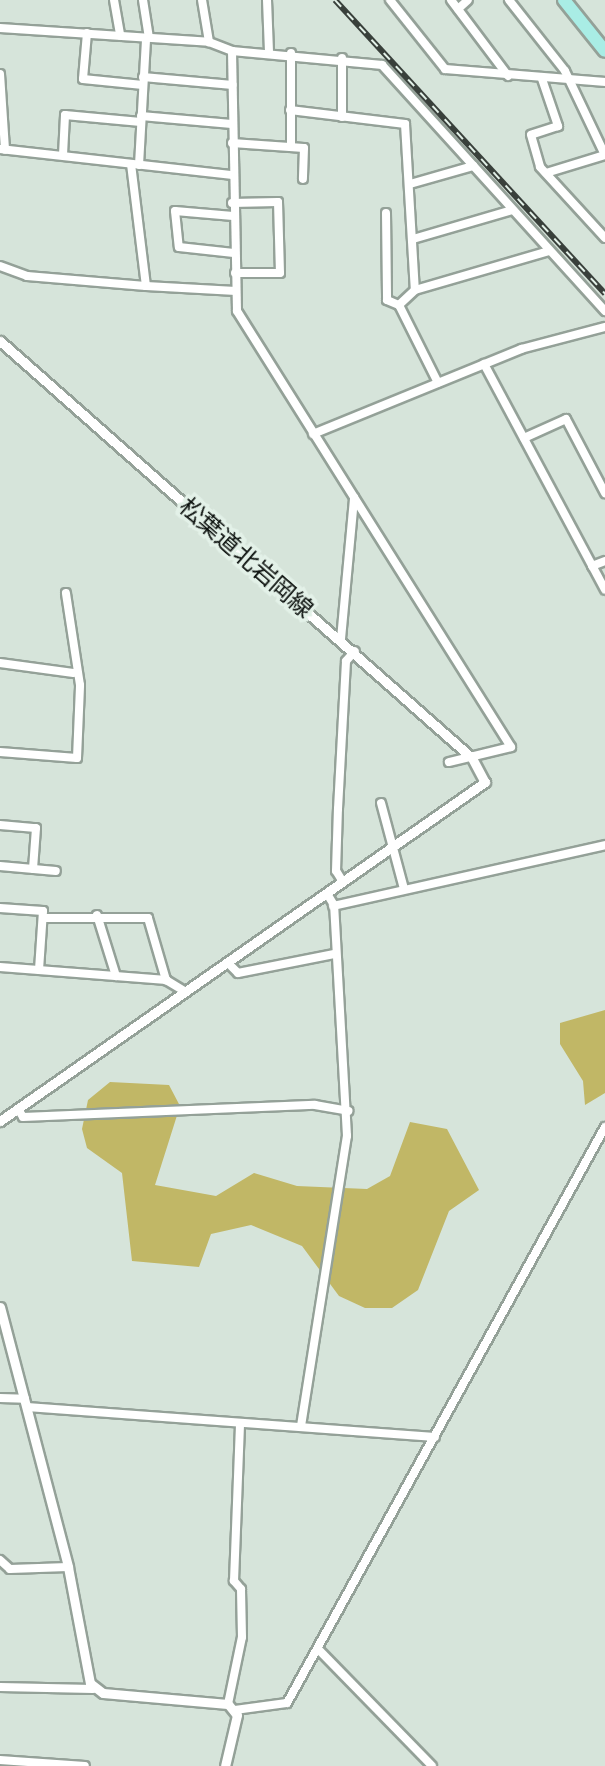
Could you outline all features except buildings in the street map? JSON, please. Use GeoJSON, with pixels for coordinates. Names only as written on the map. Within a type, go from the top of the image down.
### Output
{"type":"FeatureCollection","features":[{"type":"Feature","properties":{"kind":"main road"},"geometry":{"type":"LineString","coordinates":[[564,0],[603,46]]}},
{"type":"Feature","properties":{"kind":"street"},"geometry":{"type":"LineString","coordinates":[[114,0],[120,35]]}},
{"type":"Feature","properties":{"kind":"street"},"geometry":{"type":"LineString","coordinates":[[143,0],[148,38],[135,164],[146,286]]}},
{"type":"Feature","properties":{"kind":"street"},"geometry":{"type":"LineString","coordinates":[[202,0],[209,42]]}},
{"type":"Feature","properties":{"kind":"street"},"geometry":{"type":"LineString","coordinates":[[267,0],[269,51]]}},
{"type":"Feature","properties":{"kind":"street"},"geometry":{"type":"LineString","coordinates":[[390,0],[445,69],[605,82]]}},
{"type":"Feature","properties":{"kind":"street"},"geometry":{"type":"LineString","coordinates":[[451,0],[508,76]]}},
{"type":"Feature","properties":{"kind":"street"},"geometry":{"type":"LineString","coordinates":[[458,9],[468,0]]}},
{"type":"Feature","properties":{"kind":"street"},"geometry":{"type":"LineString","coordinates":[[509,0],[566,80],[605,155],[546,173]]}},
{"type":"Feature","properties":{"kind":"street"},"geometry":{"type":"LineString","coordinates":[[564,0],[571,0]]}},
{"type":"Feature","properties":{"kind":"street"},"geometry":{"type":"LineString","coordinates":[[0,28],[209,42],[232,51],[291,53],[382,65],[605,311]]}},
{"type":"Feature","properties":{"kind":"street"},"geometry":{"type":"LineString","coordinates":[[87,33],[83,79],[233,85]]}},
{"type":"Feature","properties":{"kind":"street"},"geometry":{"type":"LineString","coordinates":[[232,51],[231,175],[240,318],[511,747],[449,762]]}},
{"type":"Feature","properties":{"kind":"street"},"geometry":{"type":"LineString","coordinates":[[291,53],[291,147]]}},
{"type":"Feature","properties":{"kind":"street"},"geometry":{"type":"LineString","coordinates":[[342,58],[342,117]]}},
{"type":"Feature","properties":{"kind":"street"},"geometry":{"type":"LineString","coordinates":[[0,74],[2,150],[231,175]]}},
{"type":"Feature","properties":{"kind":"street"},"geometry":{"type":"LineString","coordinates":[[542,79],[558,126],[531,135],[546,173],[605,238]]}},
{"type":"Feature","properties":{"kind":"street"},"geometry":{"type":"LineString","coordinates":[[290,110],[405,124],[415,290]]}},
{"type":"Feature","properties":{"kind":"street"},"geometry":{"type":"LineString","coordinates":[[63,155],[65,115],[232,124]]}},
{"type":"Feature","properties":{"kind":"street"},"geometry":{"type":"LineString","coordinates":[[232,143],[304,148],[303,179]]}},
{"type":"Feature","properties":{"kind":"street"},"geometry":{"type":"LineString","coordinates":[[410,184],[473,166]]}},
{"type":"Feature","properties":{"kind":"street"},"geometry":{"type":"LineString","coordinates":[[232,203],[278,202],[280,273],[235,273]]}},
{"type":"Feature","properties":{"kind":"street"},"geometry":{"type":"LineString","coordinates":[[413,239],[512,210]]}},
{"type":"Feature","properties":{"kind":"street"},"geometry":{"type":"LineString","coordinates":[[233,216],[175,211],[179,247],[234,253]]}},
{"type":"Feature","properties":{"kind":"street"},"geometry":{"type":"LineString","coordinates":[[386,213],[387,300],[399,305],[438,383]]}},
{"type":"Feature","properties":{"kind":"street"},"geometry":{"type":"LineString","coordinates":[[399,305],[415,290],[549,251]]}},
{"type":"Feature","properties":{"kind":"street"},"geometry":{"type":"LineString","coordinates":[[0,266],[27,276],[236,291]]}},
{"type":"Feature","properties":{"kind":"street"},"geometry":{"type":"LineString","coordinates":[[313,434],[484,364],[605,327]]}},
{"type":"Feature","properties":{"kind":"street","name":"松葉道北岩岡線"},"geometry":{"type":"LineString","coordinates":[[0,341],[355,651],[472,758],[485,782],[393,847]]}},
{"type":"Feature","properties":{"kind":"street"},"geometry":{"type":"LineString","coordinates":[[484,364],[605,590]]}},
{"type":"Feature","properties":{"kind":"street"},"geometry":{"type":"LineString","coordinates":[[524,438],[566,419],[605,493]]}},
{"type":"Feature","properties":{"kind":"street"},"geometry":{"type":"LineString","coordinates":[[341,639],[347,631],[354,498]]}},
{"type":"Feature","properties":{"kind":"street"},"geometry":{"type":"LineString","coordinates":[[592,566],[605,561]]}},
{"type":"Feature","properties":{"kind":"street"},"geometry":{"type":"LineString","coordinates":[[0,752],[77,758],[80,685],[73,673],[66,593]]}},
{"type":"Feature","properties":{"kind":"street"},"geometry":{"type":"LineString","coordinates":[[343,882],[336,871],[338,809],[346,661],[355,651]]}},
{"type":"Feature","properties":{"kind":"street"},"geometry":{"type":"LineString","coordinates":[[0,663],[73,673]]}},
{"type":"Feature","properties":{"kind":"street"},"geometry":{"type":"LineString","coordinates":[[381,803],[404,889]]}},
{"type":"Feature","properties":{"kind":"street"},"geometry":{"type":"LineString","coordinates":[[0,825],[36,828],[33,869]]}},
{"type":"Feature","properties":{"kind":"street"},"geometry":{"type":"LineString","coordinates":[[333,906],[605,845]]}},
{"type":"Feature","properties":{"kind":"street"},"geometry":{"type":"LineString","coordinates":[[0,1121],[393,847]]}},
{"type":"Feature","properties":{"kind":"street"},"geometry":{"type":"LineString","coordinates":[[0,866],[56,871]]}},
{"type":"Feature","properties":{"kind":"street"},"geometry":{"type":"LineString","coordinates":[[301,1426],[348,1111],[334,954],[333,906],[327,894]]}},
{"type":"Feature","properties":{"kind":"street"},"geometry":{"type":"LineString","coordinates":[[0,908],[43,911],[39,970]]}},
{"type":"Feature","properties":{"kind":"street"},"geometry":{"type":"LineString","coordinates":[[43,918],[97,915],[151,920],[166,980]]}},
{"type":"Feature","properties":{"kind":"street"},"geometry":{"type":"LineString","coordinates":[[97,915],[116,976]]}},
{"type":"Feature","properties":{"kind":"street"},"geometry":{"type":"LineString","coordinates":[[228,963],[238,973],[334,954]]}},
{"type":"Feature","properties":{"kind":"street"},"geometry":{"type":"LineString","coordinates":[[0,967],[166,980],[186,992]]}},
{"type":"Feature","properties":{"kind":"street"},"geometry":{"type":"LineString","coordinates":[[18,1109],[23,1117],[315,1105],[348,1111]]}},
{"type":"Feature","properties":{"kind":"street"},"geometry":{"type":"LineString","coordinates":[[0,1687],[93,1689],[232,1707],[284,1707],[605,1127]]}},
{"type":"Feature","properties":{"kind":"street"},"geometry":{"type":"LineString","coordinates":[[0,1307],[68,1567],[93,1689]]}},
{"type":"Feature","properties":{"kind":"street"},"geometry":{"type":"LineString","coordinates":[[0,1398],[240,1423],[435,1437]]}},
{"type":"Feature","properties":{"kind":"street"},"geometry":{"type":"LineString","coordinates":[[225,1766],[242,1637],[241,1589],[234,1581],[240,1423]]}},
{"type":"Feature","properties":{"kind":"street"},"geometry":{"type":"LineString","coordinates":[[0,1560],[10,1569],[68,1567]]}},
{"type":"Feature","properties":{"kind":"street"},"geometry":{"type":"LineString","coordinates":[[318,1649],[432,1766]]}},
{"type":"Feature","properties":{"kind":"street"},"geometry":{"type":"LineString","coordinates":[[0,1760],[85,1766]]}},
{"type":"Feature","properties":{"kind":"shaded area"},"geometry":{"type":"Polygon","coordinates":[[[605,1010],[605,1093],[585,1105],[583,1081],[560,1044],[560,1023],[605,1010]]]}},
{"type":"Feature","properties":{"kind":"shaded area"},"geometry":{"type":"Polygon","coordinates":[[[110,1082],[169,1085],[180,1106],[155,1185],[216,1196],[254,1173],[297,1186],[367,1189],[390,1176],[410,1122],[447,1129],[479,1190],[449,1211],[418,1290],[392,1308],[365,1308],[339,1296],[302,1246],[251,1225],[211,1234],[199,1267],[132,1261],[122,1173],[87,1148],[82,1129],[88,1100],[110,1082]]]}},
{"type":"Feature","properties":{"kind":"railway"},"geometry":{"type":"LineString","coordinates":[[335,0],[605,294]]}}]}
